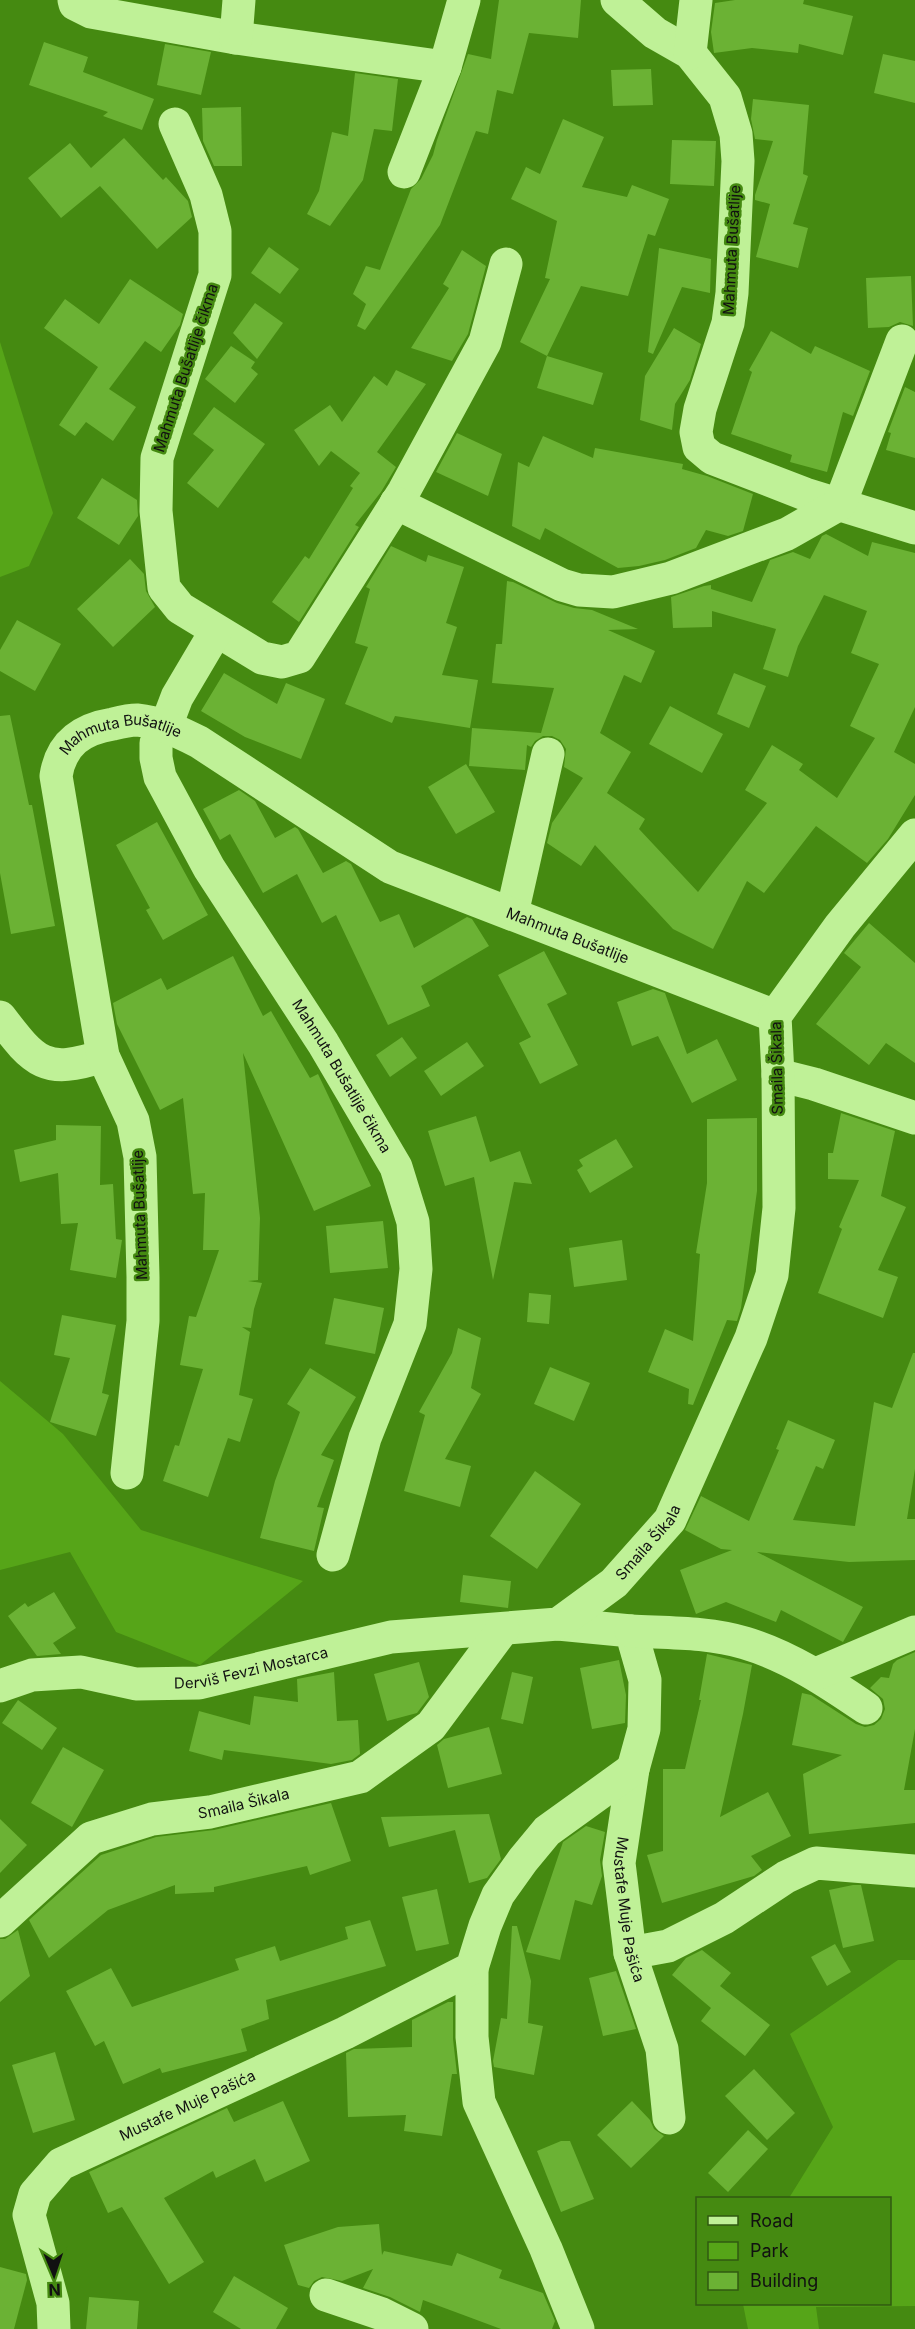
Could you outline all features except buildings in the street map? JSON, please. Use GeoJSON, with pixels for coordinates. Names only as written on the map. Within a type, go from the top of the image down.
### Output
{"type":"FeatureCollection","features":[{"type":"Feature","properties":{"kind":"street"},"geometry":{"type":"LineString","coordinates":[[74,0],[75,4],[91,12],[236,38],[445,67]]}},
{"type":"Feature","properties":{"kind":"street"},"geometry":{"type":"LineString","coordinates":[[236,38],[239,0]]}},
{"type":"Feature","properties":{"kind":"street"},"geometry":{"type":"LineString","coordinates":[[404,172],[445,67],[464,0]]}},
{"type":"Feature","properties":{"kind":"street","name":"Mahmuta Bušatlije"},"geometry":{"type":"LineString","coordinates":[[617,0],[655,33],[690,53],[725,97],[736,134],[738,161],[732,293],[728,323],[700,409],[696,432],[699,447],[712,458],[805,494],[915,528]]}},
{"type":"Feature","properties":{"kind":"street"},"geometry":{"type":"LineString","coordinates":[[690,53],[696,0]]}},
{"type":"Feature","properties":{"kind":"street","name":"Mahmuta Bušatlije čikma"},"geometry":{"type":"LineString","coordinates":[[175,124],[206,195],[215,231],[215,275],[157,458],[156,511],[165,588],[180,608],[262,658],[282,662],[299,657],[396,503],[485,342],[506,264]]}},
{"type":"Feature","properties":{"kind":"street"},"geometry":{"type":"LineString","coordinates":[[396,503],[562,585],[579,590],[613,592],[671,578],[788,534],[840,504],[902,341]]}},
{"type":"Feature","properties":{"kind":"street","name":"Mahmuta Bušatlije čikma"},"geometry":{"type":"LineString","coordinates":[[216,631],[177,697],[166,726],[156,743],[160,777],[209,868],[323,1042],[396,1167],[413,1222],[416,1269],[410,1324],[365,1438],[333,1555]]}},
{"type":"Feature","properties":{"kind":"street","name":"Mahmuta Bušatlije"},"geometry":{"type":"LineString","coordinates":[[128,1473],[142,1321],[140,1157],[133,1121],[103,1056],[56,776],[58,759],[82,733],[98,726],[135,720],[166,726],[199,741],[390,867],[775,1016]]}},
{"type":"Feature","properties":{"kind":"street"},"geometry":{"type":"LineString","coordinates":[[512,914],[548,754]]}},
{"type":"Feature","properties":{"kind":"street","name":"Smaila Šikala"},"geometry":{"type":"LineString","coordinates":[[558,1624],[614,1583],[670,1520],[751,1338],[772,1275],[778,1219],[778,1075],[775,1016],[840,926],[915,835]]}},
{"type":"Feature","properties":{"kind":"street"},"geometry":{"type":"LineString","coordinates":[[0,1017],[39,1062],[73,1066],[103,1056]]}},
{"type":"Feature","properties":{"kind":"street"},"geometry":{"type":"LineString","coordinates":[[778,1075],[814,1084],[915,1118]]}},
{"type":"Feature","properties":{"kind":"street"},"geometry":{"type":"LineString","coordinates":[[503,1629],[558,1624],[696,1635],[745,1643],[816,1674],[866,1708]]}},
{"type":"Feature","properties":{"kind":"street","name":"Smaila Šikala"},"geometry":{"type":"LineString","coordinates":[[0,1921],[91,1838],[152,1819],[210,1812],[360,1777],[431,1726],[503,1629]]}},
{"type":"Feature","properties":{"kind":"street","name":"Derviš Fevzi Mostarca"},"geometry":{"type":"LineString","coordinates":[[0,1686],[33,1675],[81,1672],[136,1684],[199,1683],[391,1636],[503,1629]]}},
{"type":"Feature","properties":{"kind":"street","name":"Mustafe Muje Pašića"},"geometry":{"type":"LineString","coordinates":[[631,1631],[645,1680],[644,1729],[633,1769],[619,1863],[630,1953],[662,2049],[669,2118]]}},
{"type":"Feature","properties":{"kind":"street"},"geometry":{"type":"LineString","coordinates":[[816,1674],[915,1632]]}},
{"type":"Feature","properties":{"kind":"street"},"geometry":{"type":"LineString","coordinates":[[578,2329],[546,2249],[479,2102],[472,2037],[472,1968],[485,1926],[498,1895],[523,1860],[547,1831],[633,1769]]}},
{"type":"Feature","properties":{"kind":"street"},"geometry":{"type":"LineString","coordinates":[[630,1953],[668,1946],[724,1918],[786,1877],[816,1863],[915,1871]]}},
{"type":"Feature","properties":{"kind":"street","name":"Mustafe Muje Pašića"},"geometry":{"type":"LineString","coordinates":[[54,2329],[53,2303],[29,2215],[35,2194],[61,2164],[345,2033],[472,1968]]}},
{"type":"Feature","properties":{"kind":"street"},"geometry":{"type":"LineString","coordinates":[[326,2295],[382,2314],[412,2329]]}},
{"type":"Feature","properties":{"kind":"green space"},"geometry":{"type":"Polygon","coordinates":[[[0,342],[53,513],[29,566],[0,577],[0,342]]]}},
{"type":"Feature","properties":{"kind":"green space"},"geometry":{"type":"Polygon","coordinates":[[[0,1381],[63,1434],[141,1530],[303,1581],[200,1665],[116,1632],[70,1552],[0,1570],[0,1381]]]}},
{"type":"Feature","properties":{"kind":"green space"},"geometry":{"type":"Polygon","coordinates":[[[898,1960],[915,1960],[915,2306],[816,2307],[819,2329],[748,2329],[743,2305],[891,2305],[891,2197],[790,2197],[833,2127],[790,2034],[898,1960]]]}}]}
